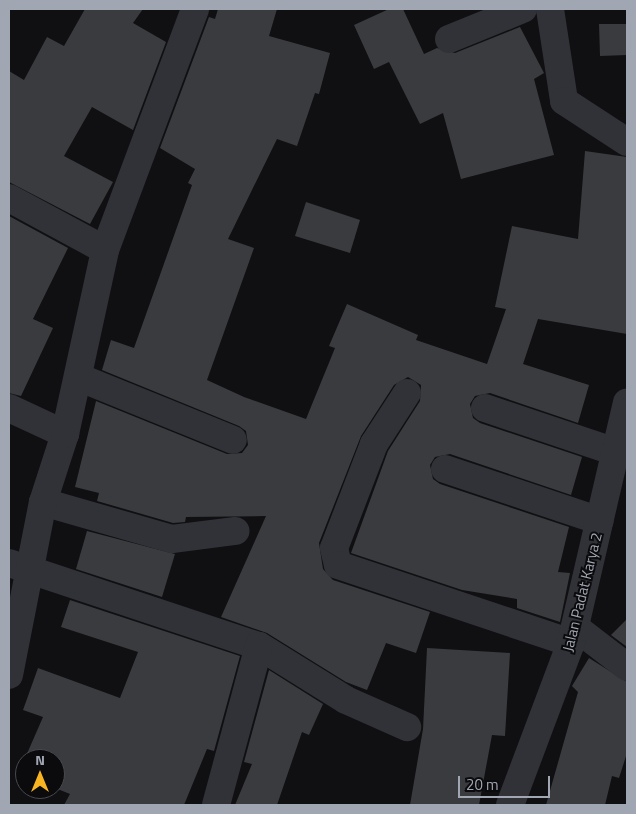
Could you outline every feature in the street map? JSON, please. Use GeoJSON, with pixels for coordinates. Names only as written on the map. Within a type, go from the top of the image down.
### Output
{"type":"FeatureCollection","features":[{"type":"Feature","properties":{"kind":"street"},"geometry":{"type":"LineString","coordinates":[[9,675],[20,565],[65,434],[105,250],[195,9]]}},
{"type":"Feature","properties":{"kind":"street"},"geometry":{"type":"LineString","coordinates":[[449,39],[523,9]]}},
{"type":"Feature","properties":{"kind":"street"},"geometry":{"type":"LineString","coordinates":[[550,9],[564,101],[627,142]]}},
{"type":"Feature","properties":{"kind":"street"},"geometry":{"type":"LineString","coordinates":[[9,198],[105,250]]}},
{"type":"Feature","properties":{"kind":"street"},"geometry":{"type":"LineString","coordinates":[[78,377],[233,440]]}},
{"type":"Feature","properties":{"kind":"street"},"geometry":{"type":"LineString","coordinates":[[407,393],[374,444],[334,548],[338,565],[573,635],[627,667]]}},
{"type":"Feature","properties":{"kind":"street"},"geometry":{"type":"LineString","coordinates":[[9,408],[65,434]]}},
{"type":"Feature","properties":{"kind":"street"},"geometry":{"type":"LineString","coordinates":[[485,408],[616,452]]}},
{"type":"Feature","properties":{"kind":"street","name":"Jalan Padat Karya 2"},"geometry":{"type":"LineString","coordinates":[[510,805],[573,635],[627,408]]}},
{"type":"Feature","properties":{"kind":"street"},"geometry":{"type":"LineString","coordinates":[[445,469],[600,521]]}},
{"type":"Feature","properties":{"kind":"street"},"geometry":{"type":"LineString","coordinates":[[43,502],[172,539],[235,531]]}},
{"type":"Feature","properties":{"kind":"street"},"geometry":{"type":"LineString","coordinates":[[20,565],[259,646],[346,700],[407,728]]}},
{"type":"Feature","properties":{"kind":"street"},"geometry":{"type":"LineString","coordinates":[[216,805],[259,646]]}},
{"type":"Feature","properties":{"kind":"building"},"geometry":{"type":"Polygon","coordinates":[[[85,9],[143,9],[133,23],[166,42],[133,130],[92,107],[64,156],[113,182],[90,224],[9,182],[9,71],[24,80],[47,37],[64,46],[85,9]]]}},
{"type":"Feature","properties":{"kind":"building"},"geometry":{"type":"Polygon","coordinates":[[[218,9],[277,9],[269,36],[330,53],[319,94],[315,93],[297,146],[277,139],[228,239],[254,248],[207,380],[244,397],[306,419],[335,348],[329,346],[347,304],[418,335],[416,340],[487,364],[506,309],[495,307],[512,226],[578,239],[585,151],[627,157],[627,334],[538,319],[523,364],[589,385],[578,423],[490,393],[475,396],[470,404],[473,418],[480,423],[582,457],[571,495],[450,454],[435,457],[430,465],[433,479],[440,484],[569,527],[558,572],[570,573],[560,622],[517,608],[517,599],[462,590],[351,553],[388,451],[420,401],[421,385],[408,377],[394,385],[361,436],[319,543],[323,569],[333,580],[430,612],[416,653],[386,643],[367,690],[346,682],[267,633],[221,617],[266,516],[186,517],[185,522],[173,523],[97,501],[99,493],[75,487],[96,401],[227,454],[242,453],[248,445],[246,431],[239,426],[102,370],[111,340],[134,348],[192,185],[188,183],[195,169],[160,148],[209,17],[215,19],[218,9]]]}},
{"type":"Feature","properties":{"kind":"building"},"geometry":{"type":"Polygon","coordinates":[[[389,9],[403,9],[424,54],[437,48],[455,53],[520,27],[544,73],[534,79],[554,155],[461,179],[443,113],[420,124],[389,62],[374,69],[354,25],[389,9]]]}},
{"type":"Feature","properties":{"kind":"building"},"geometry":{"type":"Polygon","coordinates":[[[599,24],[627,24],[627,55],[600,56],[599,24]]]}},
{"type":"Feature","properties":{"kind":"building"},"geometry":{"type":"Polygon","coordinates":[[[306,202],[360,220],[350,253],[295,236],[306,202]]]}},
{"type":"Feature","properties":{"kind":"building"},"geometry":{"type":"Polygon","coordinates":[[[9,216],[68,248],[33,319],[53,328],[21,396],[9,393],[9,216]]]}},
{"type":"Feature","properties":{"kind":"building"},"geometry":{"type":"Polygon","coordinates":[[[87,531],[175,554],[162,597],[76,569],[87,531]]]}},
{"type":"Feature","properties":{"kind":"building"},"geometry":{"type":"Polygon","coordinates":[[[70,600],[240,656],[214,751],[207,749],[184,805],[64,805],[70,794],[65,792],[65,749],[29,749],[43,717],[23,710],[38,668],[120,698],[138,652],[61,627],[70,600]]]}},
{"type":"Feature","properties":{"kind":"building"},"geometry":{"type":"Polygon","coordinates":[[[627,619],[627,647],[611,635],[627,619]]]}},
{"type":"Feature","properties":{"kind":"building"},"geometry":{"type":"Polygon","coordinates":[[[427,648],[510,653],[505,736],[492,735],[479,805],[410,805],[423,729],[427,648]]]}},
{"type":"Feature","properties":{"kind":"building"},"geometry":{"type":"Polygon","coordinates":[[[589,658],[627,682],[627,753],[619,778],[612,776],[605,805],[546,805],[578,692],[572,686],[589,658]]]}},
{"type":"Feature","properties":{"kind":"building"},"geometry":{"type":"Polygon","coordinates":[[[269,670],[323,704],[309,735],[302,732],[277,805],[235,805],[252,764],[244,762],[269,670]]]}}]}
